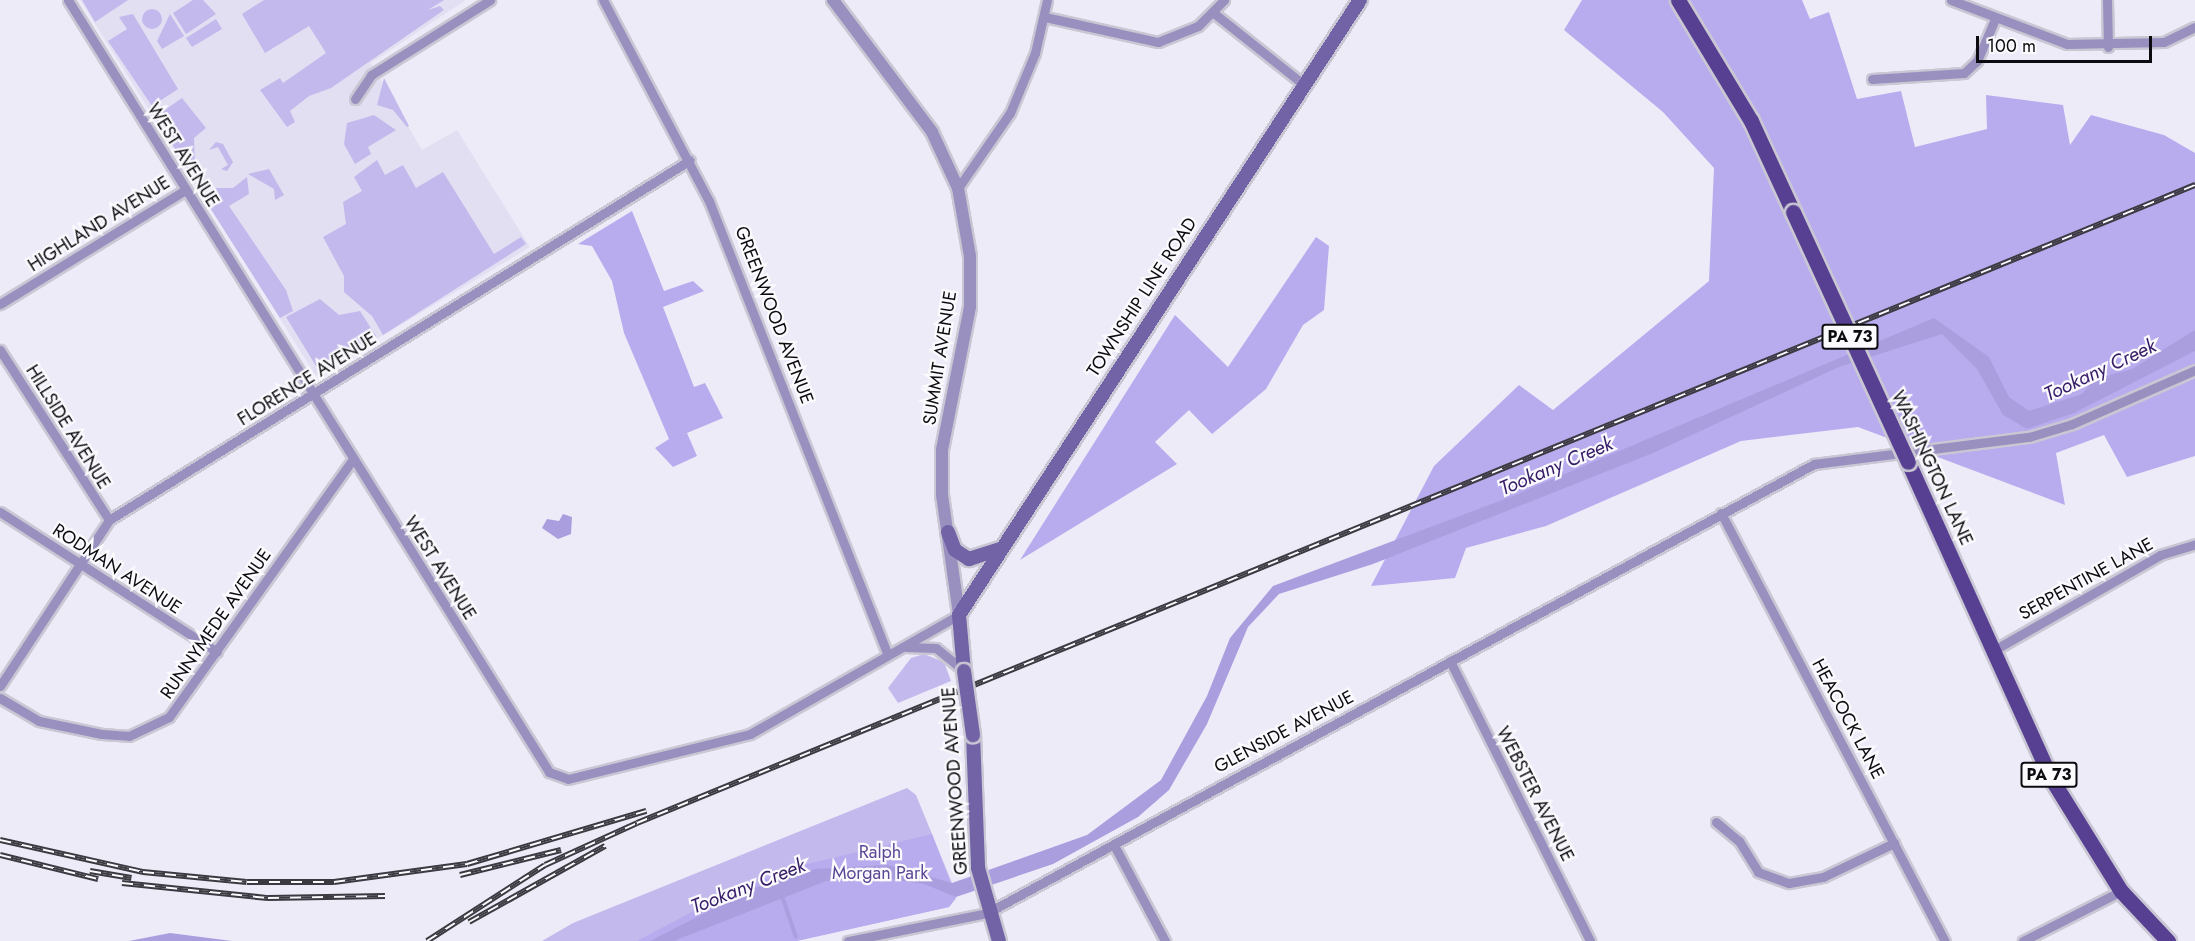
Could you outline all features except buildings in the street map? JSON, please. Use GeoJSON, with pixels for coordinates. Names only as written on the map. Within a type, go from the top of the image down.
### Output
{"type":"FeatureCollection","features":[{"type":"Feature","properties":{"kind":"main road","name":"TOWNSHIP LINE ROAD"},"geometry":{"type":"LineString","coordinates":[[958,615],[1360,0]]}},
{"type":"Feature","properties":{"kind":"main road","name":"WASHINGTON LANE"},"geometry":{"type":"LineString","coordinates":[[1678,0],[1746,111],[1996,649],[2049,775],[2121,891],[2168,941]]}},
{"type":"Feature","properties":{"kind":"main road"},"geometry":{"type":"LineString","coordinates":[[948,532],[955,550],[969,559],[1001,548]]}},
{"type":"Feature","properties":{"kind":"main road","name":"GREENWOOD AVENUE"},"geometry":{"type":"LineString","coordinates":[[958,615],[976,798],[978,868],[987,913],[999,941]]}},
{"type":"Feature","properties":{"kind":"street","name":"WEST AVENUE"},"geometry":{"type":"LineString","coordinates":[[68,0],[352,460],[549,772],[568,779],[750,734],[958,615]]}},
{"type":"Feature","properties":{"kind":"street"},"geometry":{"type":"LineString","coordinates":[[355,99],[371,75],[490,0]]}},
{"type":"Feature","properties":{"kind":"street","name":"GREENWOOD AVENUE"},"geometry":{"type":"LineString","coordinates":[[603,0],[690,160],[887,654]]}},
{"type":"Feature","properties":{"kind":"street","name":"SUMMIT AVENUE"},"geometry":{"type":"LineString","coordinates":[[833,0],[932,132],[958,188],[970,256],[970,307],[942,450],[948,532],[958,615]]}},
{"type":"Feature","properties":{"kind":"street"},"geometry":{"type":"LineString","coordinates":[[958,188],[1010,113],[1044,17],[1047,0]]}},
{"type":"Feature","properties":{"kind":"street"},"geometry":{"type":"LineString","coordinates":[[1044,17],[1158,42],[1183,35],[1215,14],[1224,0]]}},
{"type":"Feature","properties":{"kind":"street"},"geometry":{"type":"LineString","coordinates":[[1951,0],[2050,41],[2108,47],[2175,39],[2195,27]]}},
{"type":"Feature","properties":{"kind":"street"},"geometry":{"type":"LineString","coordinates":[[2107,0],[2108,47]]}},
{"type":"Feature","properties":{"kind":"street"},"geometry":{"type":"LineString","coordinates":[[1215,14],[1303,84]]}},
{"type":"Feature","properties":{"kind":"street"},"geometry":{"type":"LineString","coordinates":[[1872,79],[1964,73],[1977,61],[1995,19]]}},
{"type":"Feature","properties":{"kind":"street","name":"FLORENCE AVENUE"},"geometry":{"type":"LineString","coordinates":[[0,686],[109,520],[313,396],[690,160]]}},
{"type":"Feature","properties":{"kind":"street","name":"HIGHLAND AVENUE"},"geometry":{"type":"LineString","coordinates":[[0,304],[185,190]]}},
{"type":"Feature","properties":{"kind":"street","name":"HILLSIDE AVENUE"},"geometry":{"type":"LineString","coordinates":[[0,350],[109,520]]}},
{"type":"Feature","properties":{"kind":"street","name":"GLENSIDE AVENUE"},"geometry":{"type":"LineString","coordinates":[[849,941],[898,937],[987,913],[1721,513],[1823,461],[2029,437],[2072,424],[2195,370]]}},
{"type":"Feature","properties":{"kind":"street","name":"RUNNYMEDE AVENUE"},"geometry":{"type":"LineString","coordinates":[[0,698],[39,721],[129,736],[150,729],[184,703],[217,652],[352,460]]}},
{"type":"Feature","properties":{"kind":"street","name":"RODMAN AVENUE"},"geometry":{"type":"LineString","coordinates":[[0,512],[217,652]]}},
{"type":"Feature","properties":{"kind":"street","name":"HEACOCK LANE"},"geometry":{"type":"LineString","coordinates":[[1721,513],[1945,941]]}},
{"type":"Feature","properties":{"kind":"street","name":"SERPENTINE LANE"},"geometry":{"type":"LineString","coordinates":[[1996,649],[2160,555],[2195,544]]}},
{"type":"Feature","properties":{"kind":"street"},"geometry":{"type":"LineString","coordinates":[[904,646],[936,648],[964,671]]}},
{"type":"Feature","properties":{"kind":"street","name":"WEBSTER AVENUE"},"geometry":{"type":"LineString","coordinates":[[1450,661],[1590,941]]}},
{"type":"Feature","properties":{"kind":"street"},"geometry":{"type":"LineString","coordinates":[[1716,822],[1739,841],[1758,872],[1789,883],[1823,877],[1894,843]]}},
{"type":"Feature","properties":{"kind":"street"},"geometry":{"type":"LineString","coordinates":[[1114,845],[1165,941]]}},
{"type":"Feature","properties":{"kind":"street"},"geometry":{"type":"LineString","coordinates":[[2023,941],[2121,891]]}},
{"type":"Feature","properties":{"kind":"shaded area"},"geometry":{"type":"Polygon","coordinates":[[[80,0],[466,0],[371,63],[422,150],[457,130],[530,247],[316,376],[80,0]]]}},
{"type":"Feature","properties":{"kind":"shaded area"},"geometry":{"type":"Polygon","coordinates":[[[1934,318],[1989,357],[2009,397],[2029,411],[2082,394],[2095,379],[2132,369],[2195,330],[2195,351],[2074,413],[2027,429],[2003,415],[1977,369],[1942,334],[1839,367],[1653,453],[1373,564],[1279,594],[1248,627],[1207,724],[1169,790],[1138,817],[1053,864],[956,897],[924,884],[884,878],[826,881],[674,941],[650,941],[754,888],[816,869],[888,865],[952,883],[1087,835],[1161,780],[1207,696],[1230,638],[1273,586],[1513,496],[1934,318]]]}},
{"type":"Feature","properties":{"kind":"shaded area"},"geometry":{"type":"Polygon","coordinates":[[[563,514],[572,517],[571,534],[558,539],[542,528],[547,519],[559,521],[563,514]]]}},
{"type":"Feature","properties":{"kind":"shaded area"},"geometry":{"type":"Polygon","coordinates":[[[170,933],[232,941],[129,941],[170,933]]]}},
{"type":"Feature","properties":{"kind":"green space"},"geometry":{"type":"Polygon","coordinates":[[[82,0],[128,0],[95,22],[82,0]]]}},
{"type":"Feature","properties":{"kind":"green space"},"geometry":{"type":"Polygon","coordinates":[[[193,0],[203,0],[216,14],[186,34],[173,13],[193,0]]]}},
{"type":"Feature","properties":{"kind":"green space"},"geometry":{"type":"Polygon","coordinates":[[[264,0],[444,0],[428,10],[440,6],[444,10],[331,88],[309,96],[290,111],[295,122],[287,127],[260,90],[280,78],[283,83],[326,53],[309,26],[265,53],[242,14],[264,0]]]}},
{"type":"Feature","properties":{"kind":"green space"},"geometry":{"type":"Polygon","coordinates":[[[1582,0],[1802,0],[1810,19],[1829,12],[1857,99],[1901,91],[1915,147],[1987,129],[1986,95],[2063,105],[2070,145],[2091,115],[2164,135],[2195,153],[2195,456],[2127,477],[2104,435],[2056,453],[2065,505],[1858,427],[1741,441],[1546,526],[1466,548],[1455,578],[1371,586],[1434,466],[1519,385],[1553,410],[1709,281],[1714,168],[1663,112],[1564,30],[1582,0]]]}},
{"type":"Feature","properties":{"kind":"green space"},"geometry":{"type":"Polygon","coordinates":[[[152,9],[159,12],[162,19],[159,26],[152,29],[145,26],[142,19],[145,12],[152,9]]]}},
{"type":"Feature","properties":{"kind":"green space"},"geometry":{"type":"Polygon","coordinates":[[[133,14],[178,89],[152,106],[108,41],[127,29],[119,17],[133,14]]]}},
{"type":"Feature","properties":{"kind":"green space"},"geometry":{"type":"Polygon","coordinates":[[[170,14],[184,36],[162,49],[157,41],[170,14]]]}},
{"type":"Feature","properties":{"kind":"green space"},"geometry":{"type":"Polygon","coordinates":[[[216,19],[222,29],[192,47],[186,38],[216,19]]]}},
{"type":"Feature","properties":{"kind":"green space"},"geometry":{"type":"Polygon","coordinates":[[[384,78],[409,126],[407,127],[393,110],[377,105],[384,78]]]}},
{"type":"Feature","properties":{"kind":"green space"},"geometry":{"type":"Polygon","coordinates":[[[182,98],[206,128],[194,138],[195,167],[189,171],[155,117],[182,98]]]}},
{"type":"Feature","properties":{"kind":"green space"},"geometry":{"type":"Polygon","coordinates":[[[374,115],[396,130],[368,147],[371,154],[355,164],[344,144],[347,123],[374,115]]]}},
{"type":"Feature","properties":{"kind":"green space"},"geometry":{"type":"Polygon","coordinates":[[[216,142],[223,144],[233,162],[227,171],[221,169],[228,165],[218,147],[209,150],[216,142]]]}},
{"type":"Feature","properties":{"kind":"green space"},"geometry":{"type":"Polygon","coordinates":[[[377,160],[385,175],[403,165],[416,188],[443,172],[494,254],[521,237],[526,244],[383,335],[372,316],[344,292],[344,276],[323,237],[346,224],[343,202],[362,191],[354,177],[377,160]]]}},
{"type":"Feature","properties":{"kind":"green space"},"geometry":{"type":"Polygon","coordinates":[[[269,169],[284,195],[275,200],[274,189],[248,174],[269,169]]]}},
{"type":"Feature","properties":{"kind":"green space"},"geometry":{"type":"Polygon","coordinates":[[[247,177],[249,194],[229,206],[286,290],[293,311],[280,318],[207,203],[219,203],[216,188],[233,188],[247,177]]]}},
{"type":"Feature","properties":{"kind":"green space"},"geometry":{"type":"Polygon","coordinates":[[[632,211],[664,291],[693,281],[704,291],[663,307],[694,387],[705,383],[723,418],[687,433],[697,456],[673,467],[655,448],[669,439],[624,333],[612,281],[592,246],[578,244],[632,211]]]}},
{"type":"Feature","properties":{"kind":"green space"},"geometry":{"type":"Polygon","coordinates":[[[1316,237],[1329,246],[1324,310],[1303,325],[1266,389],[1212,434],[1189,410],[1155,442],[1177,464],[1020,560],[1175,315],[1228,367],[1316,237]]]}},
{"type":"Feature","properties":{"kind":"green space"},"geometry":{"type":"Polygon","coordinates":[[[320,299],[339,315],[360,311],[376,336],[316,366],[286,317],[320,299]]]}},
{"type":"Feature","properties":{"kind":"green space"},"geometry":{"type":"Polygon","coordinates":[[[924,654],[944,662],[951,681],[898,703],[888,688],[911,658],[924,654]]]}},
{"type":"Feature","properties":{"kind":"green space","name":"Ralph Morgan Park"},"geometry":{"type":"Polygon","coordinates":[[[907,788],[916,795],[952,883],[956,898],[949,907],[795,941],[542,941],[573,923],[907,788]]]}},
{"type":"Feature","properties":{"kind":"green space"},"geometry":{"type":"Polygon","coordinates":[[[932,834],[956,898],[949,907],[797,941],[637,941],[716,899],[795,867],[932,834]]]}},
{"type":"Feature","properties":{"kind":"waterway","name":"Tookany Creek"},"geometry":{"type":"LineString","coordinates":[[781,893],[796,937]]}},
{"type":"Feature","properties":{"kind":"railway"},"geometry":{"type":"LineString","coordinates":[[427,941],[545,865],[637,823],[2195,185]]}},
{"type":"Feature","properties":{"kind":"railway"},"geometry":{"type":"LineString","coordinates":[[0,840],[143,872],[247,882],[334,882],[467,864],[646,811]]}},
{"type":"Feature","properties":{"kind":"railway"},"geometry":{"type":"LineString","coordinates":[[469,922],[605,846]]}},
{"type":"Feature","properties":{"kind":"railway"},"geometry":{"type":"LineString","coordinates":[[460,875],[561,850]]}},
{"type":"Feature","properties":{"kind":"railway"},"geometry":{"type":"LineString","coordinates":[[0,855],[98,879]]}},
{"type":"Feature","properties":{"kind":"railway"},"geometry":{"type":"LineString","coordinates":[[90,871],[131,878]]}},
{"type":"Feature","properties":{"kind":"railway"},"geometry":{"type":"LineString","coordinates":[[122,883],[268,898],[385,896]]}}]}
